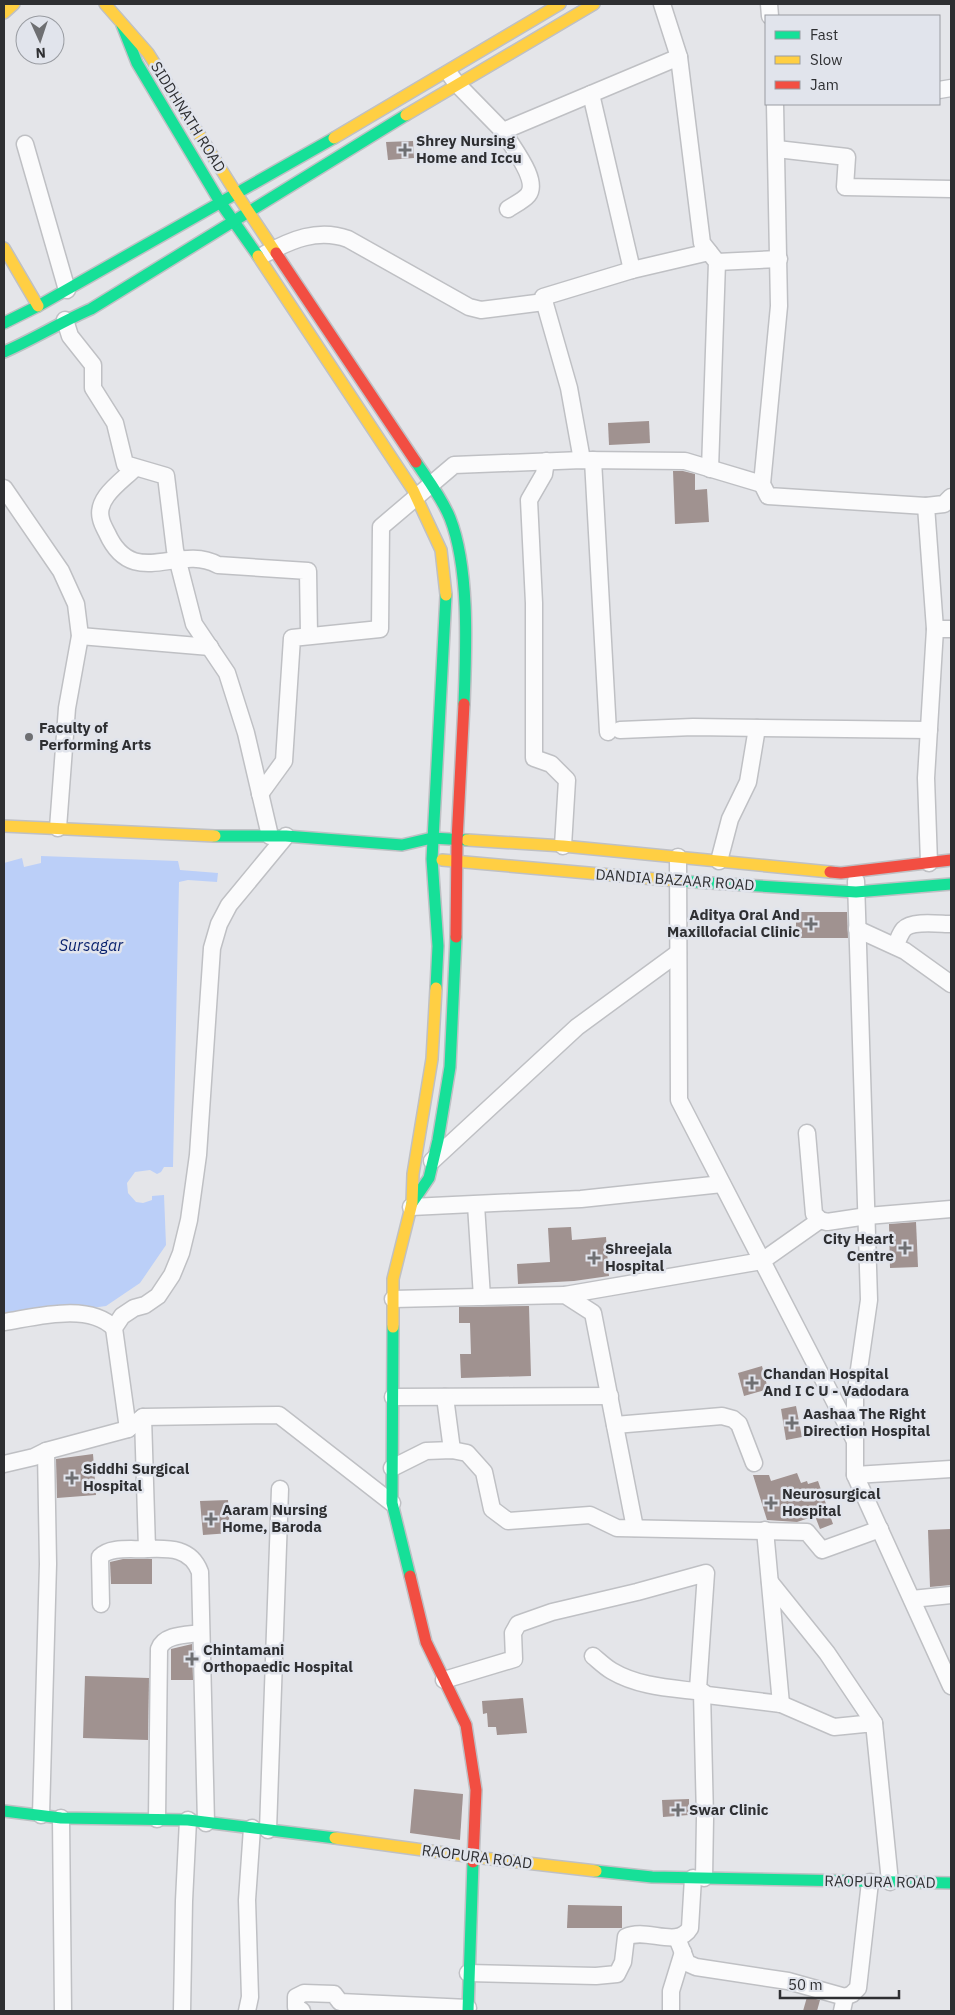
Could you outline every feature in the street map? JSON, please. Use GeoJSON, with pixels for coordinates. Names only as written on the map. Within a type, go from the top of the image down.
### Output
{"type":"FeatureCollection","features":[{"type":"Feature","properties":{"kind":"street"},"geometry":{"type":"LineString","coordinates":[[4,13],[14,4]]}},
{"type":"Feature","properties":{"kind":"street","name":"SIDDHNATH ROAD"},"geometry":{"type":"LineString","coordinates":[[105,4],[148,53],[236,193],[431,484],[450,517],[458,544],[463,574],[466,658],[457,841],[454,1001],[450,1067],[438,1140],[429,1178],[411,1205]]}},
{"type":"Feature","properties":{"kind":"street"},"geometry":{"type":"LineString","coordinates":[[38,306],[74,301],[233,223],[439,94],[453,78],[560,4]]}},
{"type":"Feature","properties":{"kind":"street"},"geometry":{"type":"LineString","coordinates":[[270,836],[246,733],[227,673],[194,624],[177,560],[166,476],[125,464],[115,424],[93,388],[93,365],[70,336],[65,320],[74,301],[220,202],[594,4]]}},
{"type":"Feature","properties":{"kind":"street"},"geometry":{"type":"LineString","coordinates":[[662,4],[679,57],[702,243],[713,257],[710,469]]}},
{"type":"Feature","properties":{"kind":"street","name":"SIDDHNATH ROAD"},"geometry":{"type":"LineString","coordinates":[[122,25],[137,64],[220,202],[233,223],[259,257],[416,496],[441,550],[446,592],[432,838],[424,855],[438,946],[432,1059],[413,1174],[411,1205]]}},
{"type":"Feature","properties":{"kind":"street"},"geometry":{"type":"LineString","coordinates":[[503,131],[679,57]]}},
{"type":"Feature","properties":{"kind":"street"},"geometry":{"type":"LineString","coordinates":[[453,78],[503,131],[530,177],[532,187],[528,196],[508,209]]}},
{"type":"Feature","properties":{"kind":"street"},"geometry":{"type":"LineString","coordinates":[[591,94],[632,270]]}},
{"type":"Feature","properties":{"kind":"street"},"geometry":{"type":"LineString","coordinates":[[775,105],[779,306],[762,484],[768,496],[926,506],[944,504],[951,497]]}},
{"type":"Feature","properties":{"kind":"street"},"geometry":{"type":"LineString","coordinates":[[25,144],[74,301]]}},
{"type":"Feature","properties":{"kind":"street"},"geometry":{"type":"LineString","coordinates":[[777,149],[847,157],[846,187],[951,189]]}},
{"type":"Feature","properties":{"kind":"street"},"geometry":{"type":"LineString","coordinates":[[259,257],[311,236],[323,233],[337,235],[348,239],[469,307],[481,310],[544,302]]}},
{"type":"Feature","properties":{"kind":"street"},"geometry":{"type":"LineString","coordinates":[[4,248],[38,306],[32,324],[4,352]]}},
{"type":"Feature","properties":{"kind":"street"},"geometry":{"type":"LineString","coordinates":[[779,259],[713,257],[632,270],[543,297],[587,460],[614,731],[693,727],[929,730]]}},
{"type":"Feature","properties":{"kind":"street"},"geometry":{"type":"LineString","coordinates":[[4,323],[32,324],[65,320]]}},
{"type":"Feature","properties":{"kind":"street"},"geometry":{"type":"LineString","coordinates":[[260,794],[284,761],[292,638],[380,629],[381,528],[454,465],[587,460],[685,461],[762,484]]}},
{"type":"Feature","properties":{"kind":"street"},"geometry":{"type":"LineString","coordinates":[[546,461],[544,474],[529,500],[534,603],[534,758],[551,764],[567,780],[563,846]]}},
{"type":"Feature","properties":{"kind":"street"},"geometry":{"type":"LineString","coordinates":[[135,468],[103,500],[100,518],[109,537],[126,560],[143,564],[207,559],[218,565],[308,571],[309,635]]}},
{"type":"Feature","properties":{"kind":"street"},"geometry":{"type":"LineString","coordinates":[[4,488],[61,571],[76,604],[80,636],[67,708],[58,828]]}},
{"type":"Feature","properties":{"kind":"street"},"geometry":{"type":"LineString","coordinates":[[926,506],[943,629],[929,730],[926,778],[929,863]]}},
{"type":"Feature","properties":{"kind":"street"},"geometry":{"type":"LineString","coordinates":[[80,636],[210,647]]}},
{"type":"Feature","properties":{"kind":"street"},"geometry":{"type":"LineString","coordinates":[[719,861],[730,819],[748,782],[757,728]]}},
{"type":"Feature","properties":{"kind":"street"},"geometry":{"type":"LineString","coordinates":[[4,826],[220,836],[286,836],[402,845]]}},
{"type":"Feature","properties":{"kind":"street"},"geometry":{"type":"LineString","coordinates":[[128,1429],[114,1328],[122,1316],[134,1308],[145,1305],[158,1296],[172,1275],[181,1253],[189,1220],[198,1155],[212,948],[219,924],[229,905],[286,836]]}},
{"type":"Feature","properties":{"kind":"street","name":"DANDIA BAZAAR ROAD"},"geometry":{"type":"LineString","coordinates":[[402,845],[432,838],[563,846],[841,873],[951,860]]}},
{"type":"Feature","properties":{"kind":"street","name":"DANDIA BAZAAR ROAD"},"geometry":{"type":"LineString","coordinates":[[402,845],[424,855],[457,862],[678,881],[856,892],[951,884]]}},
{"type":"Feature","properties":{"kind":"street"},"geometry":{"type":"LineString","coordinates":[[678,857],[680,1100],[855,1442]]}},
{"type":"Feature","properties":{"kind":"street"},"geometry":{"type":"LineString","coordinates":[[855,871],[869,1300],[856,1397],[855,1475],[951,1686]]}},
{"type":"Feature","properties":{"kind":"street"},"geometry":{"type":"LineString","coordinates":[[895,946],[904,928],[908,926],[915,924],[951,924]]}},
{"type":"Feature","properties":{"kind":"street"},"geometry":{"type":"LineString","coordinates":[[857,929],[905,951],[951,984]]}},
{"type":"Feature","properties":{"kind":"street"},"geometry":{"type":"LineString","coordinates":[[416,1158],[433,1161],[577,1027],[678,953]]}},
{"type":"Feature","properties":{"kind":"street"},"geometry":{"type":"LineString","coordinates":[[807,1133],[814,1214],[820,1220],[827,1222],[951,1208]]}},
{"type":"Feature","properties":{"kind":"street"},"geometry":{"type":"LineString","coordinates":[[302,2011],[296,2007],[296,1997],[304,1993],[334,1994],[336,2007],[468,2010],[476,1790],[466,1725],[426,1642],[392,1503],[393,1279],[411,1205],[476,1205],[581,1199],[722,1184]]}},
{"type":"Feature","properties":{"kind":"street"},"geometry":{"type":"LineString","coordinates":[[476,1205],[482,1297]]}},
{"type":"Feature","properties":{"kind":"street"},"geometry":{"type":"LineString","coordinates":[[393,1299],[565,1295],[762,1261],[820,1220]]}},
{"type":"Feature","properties":{"kind":"street"},"geometry":{"type":"LineString","coordinates":[[565,1295],[593,1313],[635,1528]]}},
{"type":"Feature","properties":{"kind":"street"},"geometry":{"type":"LineString","coordinates":[[4,1322],[36,1317],[82,1314],[101,1318],[114,1328]]}},
{"type":"Feature","properties":{"kind":"street"},"geometry":{"type":"LineString","coordinates":[[392,1397],[610,1396]]}},
{"type":"Feature","properties":{"kind":"street"},"geometry":{"type":"LineString","coordinates":[[446,1397],[452,1450]]}},
{"type":"Feature","properties":{"kind":"street"},"geometry":{"type":"LineString","coordinates":[[4,1464],[128,1429],[143,1417],[279,1415],[392,1503]]}},
{"type":"Feature","properties":{"kind":"street"},"geometry":{"type":"LineString","coordinates":[[615,1425],[722,1416],[739,1424],[754,1463]]}},
{"type":"Feature","properties":{"kind":"street"},"geometry":{"type":"LineString","coordinates":[[143,1417],[147,1549]]}},
{"type":"Feature","properties":{"kind":"street"},"geometry":{"type":"LineString","coordinates":[[392,1468],[426,1451],[452,1450],[467,1453],[484,1472],[492,1510],[508,1521],[590,1515],[617,1528],[807,1532],[822,1550],[880,1528]]}},
{"type":"Feature","properties":{"kind":"street"},"geometry":{"type":"LineString","coordinates":[[41,1815],[48,1564],[46,1451]]}},
{"type":"Feature","properties":{"kind":"street"},"geometry":{"type":"LineString","coordinates":[[855,1475],[951,1469]]}},
{"type":"Feature","properties":{"kind":"street"},"geometry":{"type":"LineString","coordinates":[[247,2011],[250,1997],[247,1900],[260,1829],[280,1489]]}},
{"type":"Feature","properties":{"kind":"street"},"geometry":{"type":"LineString","coordinates":[[765,1530],[782,1704]]}},
{"type":"Feature","properties":{"kind":"street"},"geometry":{"type":"LineString","coordinates":[[101,1604],[100,1558],[105,1552],[112,1550],[160,1549],[183,1552],[192,1557],[196,1562],[200,1572],[206,1822]]}},
{"type":"Feature","properties":{"kind":"street"},"geometry":{"type":"LineString","coordinates":[[444,1680],[514,1659],[513,1633],[518,1624],[552,1612],[706,1573],[698,1689],[707,1696],[782,1704],[834,1727],[874,1724]]}},
{"type":"Feature","properties":{"kind":"street"},"geometry":{"type":"LineString","coordinates":[[770,1582],[826,1653],[874,1724],[890,1882]]}},
{"type":"Feature","properties":{"kind":"street"},"geometry":{"type":"LineString","coordinates":[[912,1599],[951,1595]]}},
{"type":"Feature","properties":{"kind":"street"},"geometry":{"type":"LineString","coordinates":[[157,1819],[159,1649],[161,1643],[167,1639],[201,1633]]}},
{"type":"Feature","properties":{"kind":"street"},"geometry":{"type":"LineString","coordinates":[[593,1656],[611,1671],[633,1680],[655,1686],[702,1692]]}},
{"type":"Feature","properties":{"kind":"street"},"geometry":{"type":"LineString","coordinates":[[671,2011],[670,1991],[680,1945],[690,1928],[699,1878],[706,1818],[702,1692]]}},
{"type":"Feature","properties":{"kind":"street","name":"RAOPURA ROAD"},"geometry":{"type":"LineString","coordinates":[[4,1811],[61,1818],[188,1820],[474,1857],[652,1877],[951,1883]]}},
{"type":"Feature","properties":{"kind":"street"},"geometry":{"type":"LineString","coordinates":[[61,1818],[63,2011]]}},
{"type":"Feature","properties":{"kind":"street"},"geometry":{"type":"LineString","coordinates":[[182,2011],[188,1820]]}},
{"type":"Feature","properties":{"kind":"street"},"geometry":{"type":"LineString","coordinates":[[680,1945],[688,1962],[696,1967],[788,1981],[843,2004],[858,1988],[870,1882]]}},
{"type":"Feature","properties":{"kind":"street"},"geometry":{"type":"LineString","coordinates":[[468,1973],[596,1976],[618,1974],[626,1937],[634,1933],[680,1945]]}},
{"type":"Feature","properties":{"kind":"water","name":"Sursagar"},"geometry":{"type":"Polygon","coordinates":[[[41,856],[178,861],[180,870],[218,873],[217,882],[188,880],[179,882],[173,1167],[164,1167],[157,1174],[150,1170],[135,1172],[127,1183],[128,1193],[136,1202],[143,1203],[152,1200],[152,1196],[164,1195],[166,1245],[140,1283],[106,1306],[4,1320],[4,863],[22,858],[24,867],[41,863],[41,856]]]}},
{"type":"Feature","properties":{"kind":"building"},"geometry":{"type":"Polygon","coordinates":[[[413,141],[414,158],[388,160],[386,142],[413,141]]]}},
{"type":"Feature","properties":{"kind":"building"},"geometry":{"type":"Polygon","coordinates":[[[649,421],[650,443],[609,445],[608,423],[649,421]]]}},
{"type":"Feature","properties":{"kind":"building"},"geometry":{"type":"Polygon","coordinates":[[[673,471],[695,474],[695,490],[707,489],[709,522],[675,524],[673,471]]]}},
{"type":"Feature","properties":{"kind":"building"},"geometry":{"type":"Polygon","coordinates":[[[796,912],[847,912],[848,938],[796,938],[796,912]]]}},
{"type":"Feature","properties":{"kind":"building"},"geometry":{"type":"Polygon","coordinates":[[[916,1222],[918,1267],[890,1268],[889,1224],[916,1222]]]}},
{"type":"Feature","properties":{"kind":"building"},"geometry":{"type":"Polygon","coordinates":[[[571,1227],[572,1240],[606,1237],[609,1276],[574,1281],[518,1284],[517,1264],[550,1262],[548,1228],[571,1227]]]}},
{"type":"Feature","properties":{"kind":"building"},"geometry":{"type":"Polygon","coordinates":[[[529,1306],[531,1376],[461,1378],[460,1354],[471,1354],[470,1323],[459,1323],[459,1307],[529,1306]]]}},
{"type":"Feature","properties":{"kind":"building"},"geometry":{"type":"Polygon","coordinates":[[[762,1366],[768,1389],[744,1396],[738,1373],[762,1366]]]}},
{"type":"Feature","properties":{"kind":"building"},"geometry":{"type":"Polygon","coordinates":[[[796,1406],[802,1437],[786,1440],[781,1409],[796,1406]]]}},
{"type":"Feature","properties":{"kind":"building"},"geometry":{"type":"Polygon","coordinates":[[[93,1454],[96,1495],[57,1498],[56,1459],[93,1454]]]}},
{"type":"Feature","properties":{"kind":"building"},"geometry":{"type":"Polygon","coordinates":[[[797,1473],[801,1483],[807,1481],[808,1484],[818,1481],[833,1524],[820,1529],[815,1516],[797,1522],[767,1520],[753,1475],[769,1475],[771,1481],[797,1473]]]}},
{"type":"Feature","properties":{"kind":"building"},"geometry":{"type":"Polygon","coordinates":[[[228,1500],[230,1533],[203,1535],[200,1501],[228,1500]]]}},
{"type":"Feature","properties":{"kind":"building"},"geometry":{"type":"Polygon","coordinates":[[[951,1529],[951,1585],[930,1587],[928,1530],[951,1529]]]}},
{"type":"Feature","properties":{"kind":"building"},"geometry":{"type":"Polygon","coordinates":[[[123,1559],[152,1559],[152,1584],[111,1584],[110,1562],[123,1559]]]}},
{"type":"Feature","properties":{"kind":"building"},"geometry":{"type":"Polygon","coordinates":[[[192,1644],[193,1680],[171,1680],[171,1649],[192,1644]]]}},
{"type":"Feature","properties":{"kind":"building"},"geometry":{"type":"Polygon","coordinates":[[[85,1676],[149,1678],[148,1740],[83,1738],[85,1676]]]}},
{"type":"Feature","properties":{"kind":"building"},"geometry":{"type":"Polygon","coordinates":[[[523,1698],[527,1733],[497,1735],[496,1727],[488,1727],[487,1713],[483,1714],[482,1701],[523,1698]]]}},
{"type":"Feature","properties":{"kind":"building"},"geometry":{"type":"Polygon","coordinates":[[[414,1789],[463,1794],[460,1840],[410,1833],[414,1789]]]}},
{"type":"Feature","properties":{"kind":"building"},"geometry":{"type":"Polygon","coordinates":[[[689,1799],[689,1815],[663,1817],[662,1800],[689,1799]]]}},
{"type":"Feature","properties":{"kind":"building"},"geometry":{"type":"Polygon","coordinates":[[[568,1905],[622,1906],[622,1928],[567,1928],[568,1905]]]}},
{"type":"Feature","properties":{"kind":"building"},"geometry":{"type":"Polygon","coordinates":[[[807,1997],[820,2000],[817,2011],[803,2011],[807,1997]]]}},
{"type":"Feature","properties":{"kind":"traffic: fast"},"geometry":{"type":"LineString","coordinates":[[122,25],[137,63],[220,202],[258,256]]}},
{"type":"Feature","properties":{"kind":"traffic: fast"},"geometry":{"type":"LineString","coordinates":[[4,352],[91,309],[406,115]]}},
{"type":"Feature","properties":{"kind":"traffic: fast"},"geometry":{"type":"LineString","coordinates":[[4,323],[38,306],[334,138]]}},
{"type":"Feature","properties":{"kind":"traffic: fast"},"geometry":{"type":"LineString","coordinates":[[416,462],[447,511],[461,561],[465,610],[464,704]]}},
{"type":"Feature","properties":{"kind":"traffic: fast"},"geometry":{"type":"LineString","coordinates":[[436,988],[438,946],[432,859],[446,595]]}},
{"type":"Feature","properties":{"kind":"traffic: fast"},"geometry":{"type":"LineString","coordinates":[[215,836],[286,836],[402,845],[432,838],[467,840]]}},
{"type":"Feature","properties":{"kind":"traffic: fast"},"geometry":{"type":"LineString","coordinates":[[678,881],[856,892],[951,884]]}},
{"type":"Feature","properties":{"kind":"traffic: fast"},"geometry":{"type":"LineString","coordinates":[[412,1203],[429,1178],[438,1140],[450,1067],[456,937]]}},
{"type":"Feature","properties":{"kind":"traffic: fast"},"geometry":{"type":"LineString","coordinates":[[393,1327],[392,1503],[410,1576]]}},
{"type":"Feature","properties":{"kind":"traffic: fast"},"geometry":{"type":"LineString","coordinates":[[4,1811],[61,1818],[188,1820],[335,1838]]}},
{"type":"Feature","properties":{"kind":"traffic: fast"},"geometry":{"type":"LineString","coordinates":[[468,2011],[473,1862]]}},
{"type":"Feature","properties":{"kind":"traffic: fast"},"geometry":{"type":"LineString","coordinates":[[596,1871],[652,1877],[951,1883]]}},
{"type":"Feature","properties":{"kind":"traffic: slow"},"geometry":{"type":"LineString","coordinates":[[4,13],[14,4]]}},
{"type":"Feature","properties":{"kind":"traffic: slow"},"geometry":{"type":"LineString","coordinates":[[105,4],[148,53],[276,253]]}},
{"type":"Feature","properties":{"kind":"traffic: slow"},"geometry":{"type":"LineString","coordinates":[[334,138],[560,4]]}},
{"type":"Feature","properties":{"kind":"traffic: slow"},"geometry":{"type":"LineString","coordinates":[[406,115],[594,4]]}},
{"type":"Feature","properties":{"kind":"traffic: slow"},"geometry":{"type":"LineString","coordinates":[[4,248],[38,306]]}},
{"type":"Feature","properties":{"kind":"traffic: slow"},"geometry":{"type":"LineString","coordinates":[[258,256],[413,490],[441,550],[446,595]]}},
{"type":"Feature","properties":{"kind":"traffic: slow"},"geometry":{"type":"LineString","coordinates":[[4,826],[215,836]]}},
{"type":"Feature","properties":{"kind":"traffic: slow"},"geometry":{"type":"LineString","coordinates":[[467,840],[563,846],[830,872]]}},
{"type":"Feature","properties":{"kind":"traffic: slow"},"geometry":{"type":"LineString","coordinates":[[442,860],[678,881]]}},
{"type":"Feature","properties":{"kind":"traffic: slow"},"geometry":{"type":"LineString","coordinates":[[393,1327],[393,1279],[412,1203],[413,1174],[432,1059],[436,988]]}},
{"type":"Feature","properties":{"kind":"traffic: slow"},"geometry":{"type":"LineString","coordinates":[[335,1838],[596,1871]]}},
{"type":"Feature","properties":{"kind":"traffic: jam"},"geometry":{"type":"LineString","coordinates":[[276,253],[416,462]]}},
{"type":"Feature","properties":{"kind":"traffic: jam"},"geometry":{"type":"LineString","coordinates":[[456,937],[457,841],[464,704]]}},
{"type":"Feature","properties":{"kind":"traffic: jam"},"geometry":{"type":"LineString","coordinates":[[830,872],[841,873],[951,860]]}},
{"type":"Feature","properties":{"kind":"traffic: jam"},"geometry":{"type":"LineString","coordinates":[[410,1576],[426,1642],[466,1725],[476,1790],[473,1862]]}},
{"type":"Feature","properties":{"kind":"place","name":"Shrey Nursing Home and Iccu"},"geometry":{"type":"Point","coordinates":[405,150]}},
{"type":"Feature","properties":{"kind":"place","name":"Faculty of Performing Arts"},"geometry":{"type":"Point","coordinates":[29,737]}},
{"type":"Feature","properties":{"kind":"place","name":"Aditya Oral And Maxillofacial Clinic"},"geometry":{"type":"Point","coordinates":[811,924]}},
{"type":"Feature","properties":{"kind":"place","name":"City Heart Centre"},"geometry":{"type":"Point","coordinates":[905,1248]}},
{"type":"Feature","properties":{"kind":"place","name":"Shreejala Hospital"},"geometry":{"type":"Point","coordinates":[594,1258]}},
{"type":"Feature","properties":{"kind":"place","name":"Chandan Hospital And I C U - Vadodara"},"geometry":{"type":"Point","coordinates":[752,1383]}},
{"type":"Feature","properties":{"kind":"place","name":"Aashaa The Right Direction Hospital"},"geometry":{"type":"Point","coordinates":[792,1423]}},
{"type":"Feature","properties":{"kind":"place","name":"Siddhi Surgical Hospital"},"geometry":{"type":"Point","coordinates":[72,1478]}},
{"type":"Feature","properties":{"kind":"place","name":"Neurosurgical Hospital"},"geometry":{"type":"Point","coordinates":[771,1503]}},
{"type":"Feature","properties":{"kind":"place","name":"Aaram Nursing Home, Baroda"},"geometry":{"type":"Point","coordinates":[211,1519]}},
{"type":"Feature","properties":{"kind":"place","name":"Chintamani Orthopaedic Hospital"},"geometry":{"type":"Point","coordinates":[192,1659]}},
{"type":"Feature","properties":{"kind":"place","name":"Swar Clinic"},"geometry":{"type":"Point","coordinates":[678,1810]}}]}
